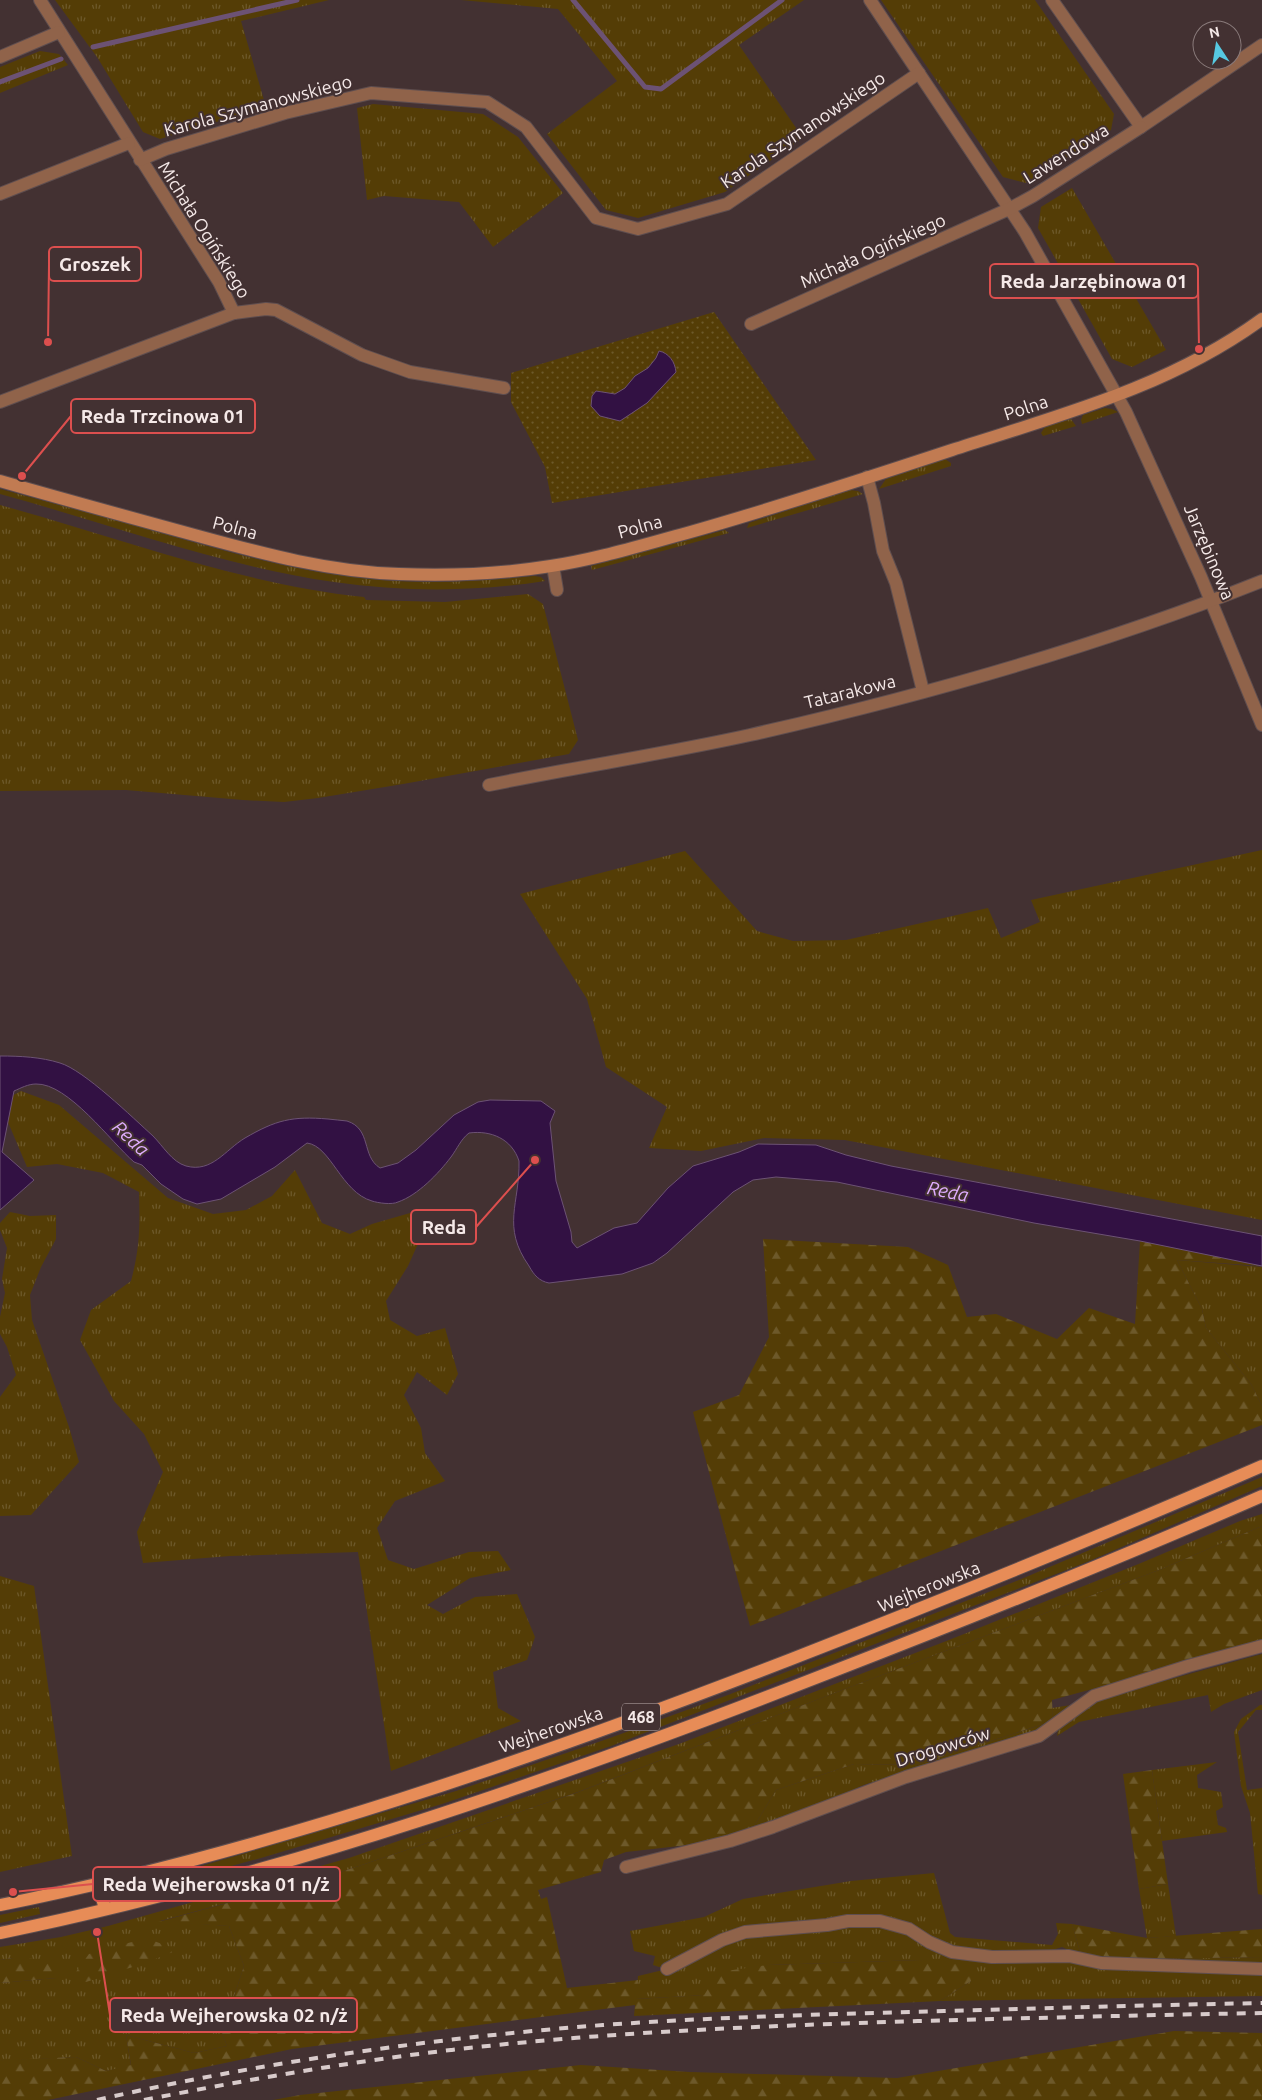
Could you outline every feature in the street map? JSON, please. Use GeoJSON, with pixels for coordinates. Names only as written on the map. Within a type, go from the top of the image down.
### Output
{"type":"FeatureCollection","features":[{"type":"Feature","properties":{"kind":"main road","name":"Wejherowska"},"geometry":{"type":"LineString","coordinates":[[0,1905],[98,1884],[200,1858],[444,1785],[525,1758],[672,1706],[960,1594],[1120,1528],[1262,1466]]}},
{"type":"Feature","properties":{"kind":"main road","name":"468"},"geometry":{"type":"LineString","coordinates":[[0,1933],[105,1909],[249,1872],[369,1837],[532,1784],[680,1731],[1124,1557],[1262,1496]]}},
{"type":"Feature","properties":{"kind":"main road"},"geometry":{"type":"LineString","coordinates":[[98,1884],[105,1909]]}},
{"type":"Feature","properties":{"kind":"street","name":"Michała Ogińskiego"},"geometry":{"type":"LineString","coordinates":[[40,0],[219,282],[234,313],[266,309],[276,310],[362,355],[410,372],[504,388]]}},
{"type":"Feature","properties":{"kind":"street"},"geometry":{"type":"LineString","coordinates":[[870,0],[1025,232],[1118,396]]}},
{"type":"Feature","properties":{"kind":"street"},"geometry":{"type":"LineString","coordinates":[[1052,0],[1141,127]]}},
{"type":"Feature","properties":{"kind":"street"},"geometry":{"type":"LineString","coordinates":[[0,57],[59,32]]}},
{"type":"Feature","properties":{"kind":"street","name":"Lawendowa"},"geometry":{"type":"LineString","coordinates":[[1009,209],[1033,196],[1141,127],[1262,45]]}},
{"type":"Feature","properties":{"kind":"street","name":"Karola Szymanowskiego"},"geometry":{"type":"LineString","coordinates":[[140,160],[166,149],[285,113],[371,93],[487,102],[526,127],[596,218],[638,229],[727,204],[919,73]]}},
{"type":"Feature","properties":{"kind":"street"},"geometry":{"type":"LineString","coordinates":[[0,194],[129,143]]}},
{"type":"Feature","properties":{"kind":"street","name":"Michała Ogińskiego"},"geometry":{"type":"LineString","coordinates":[[751,324],[1009,209]]}},
{"type":"Feature","properties":{"kind":"street"},"geometry":{"type":"LineString","coordinates":[[0,402],[234,313]]}},
{"type":"Feature","properties":{"kind":"street","name":"Polna"},"geometry":{"type":"LineString","coordinates":[[0,481],[256,552],[342,569],[429,575],[493,573],[553,566],[610,554],[731,521],[1118,396],[1189,364],[1222,346],[1262,319]]}},
{"type":"Feature","properties":{"kind":"street","name":"Jarzębinowa"},"geometry":{"type":"LineString","coordinates":[[1118,396],[1142,443],[1211,601],[1262,725]]}},
{"type":"Feature","properties":{"kind":"street"},"geometry":{"type":"LineString","coordinates":[[867,477],[883,551],[896,583],[923,691]]}},
{"type":"Feature","properties":{"kind":"street"},"geometry":{"type":"LineString","coordinates":[[553,566],[557,590]]}},
{"type":"Feature","properties":{"kind":"street","name":"Tatarakowa"},"geometry":{"type":"LineString","coordinates":[[489,785],[749,735],[923,691],[1041,657],[1211,601],[1262,581]]}},
{"type":"Feature","properties":{"kind":"street","name":"Drogowców"},"geometry":{"type":"LineString","coordinates":[[626,1867],[738,1838],[906,1777],[1040,1736],[1094,1696],[1188,1666],[1262,1646]]}},
{"type":"Feature","properties":{"kind":"street"},"geometry":{"type":"LineString","coordinates":[[667,1969],[722,1940],[745,1932],[826,1926],[848,1921],[880,1921],[909,1929],[929,1942],[952,1952],[992,1957],[1070,1956],[1102,1963],[1262,1969]]}},
{"type":"Feature","properties":{"kind":"green space"},"geometry":{"type":"Polygon","coordinates":[[[55,0],[329,0],[241,21],[266,107],[160,139],[143,132],[97,57],[55,0]]]}},
{"type":"Feature","properties":{"kind":"green space"},"geometry":{"type":"Polygon","coordinates":[[[461,0],[804,0],[739,45],[803,138],[725,192],[638,218],[606,210],[547,134],[617,81],[558,9],[461,0]]]}},
{"type":"Feature","properties":{"kind":"green space"},"geometry":{"type":"Polygon","coordinates":[[[881,0],[1035,0],[1114,114],[1111,130],[1026,183],[1003,177],[881,0]]]}},
{"type":"Feature","properties":{"kind":"green space"},"geometry":{"type":"Polygon","coordinates":[[[40,51],[59,54],[68,65],[0,93],[0,67],[40,51]]]}},
{"type":"Feature","properties":{"kind":"green space"},"geometry":{"type":"Polygon","coordinates":[[[373,104],[483,114],[518,137],[563,193],[493,247],[459,202],[384,196],[367,200],[357,108],[373,104]]]}},
{"type":"Feature","properties":{"kind":"green space"},"geometry":{"type":"Polygon","coordinates":[[[1072,188],[1166,350],[1132,367],[1112,359],[1038,228],[1041,207],[1072,188]]]}},
{"type":"Feature","properties":{"kind":"green space"},"geometry":{"type":"Polygon","coordinates":[[[714,312],[816,460],[552,503],[545,467],[511,402],[511,373],[714,312]]]}},
{"type":"Feature","properties":{"kind":"green space"},"geometry":{"type":"Polygon","coordinates":[[[1105,408],[1118,412],[1082,424],[1083,415],[1105,408]]]}},
{"type":"Feature","properties":{"kind":"green space"},"geometry":{"type":"Polygon","coordinates":[[[1071,419],[1076,426],[1043,436],[1041,433],[1045,427],[1071,419]]]}},
{"type":"Feature","properties":{"kind":"green space"},"geometry":{"type":"Polygon","coordinates":[[[945,459],[951,463],[951,466],[879,489],[886,479],[945,459]]]}},
{"type":"Feature","properties":{"kind":"green space"},"geometry":{"type":"Polygon","coordinates":[[[0,489],[244,556],[320,572],[413,582],[473,581],[534,576],[541,577],[545,581],[466,589],[413,589],[334,582],[292,575],[250,566],[166,543],[0,494],[0,489]]]}},
{"type":"Feature","properties":{"kind":"green space"},"geometry":{"type":"Polygon","coordinates":[[[850,490],[863,494],[747,528],[749,523],[850,490]]]}},
{"type":"Feature","properties":{"kind":"green space"},"geometry":{"type":"Polygon","coordinates":[[[0,505],[226,571],[317,591],[364,597],[366,600],[445,602],[528,594],[543,604],[578,740],[569,754],[403,784],[284,802],[126,790],[0,791],[0,505]]]}},
{"type":"Feature","properties":{"kind":"green space"},"geometry":{"type":"Polygon","coordinates":[[[725,530],[729,533],[592,570],[591,566],[725,530]]]}},
{"type":"Feature","properties":{"kind":"green space"},"geometry":{"type":"Polygon","coordinates":[[[1262,850],[1262,1220],[845,1140],[764,1138],[701,1151],[649,1148],[667,1107],[606,1067],[587,999],[520,894],[685,851],[757,931],[793,941],[846,940],[988,908],[1001,938],[1040,922],[1031,900],[1262,850]]]}},
{"type":"Feature","properties":{"kind":"green space"},"geometry":{"type":"Polygon","coordinates":[[[21,1091],[59,1105],[168,1198],[213,1214],[246,1210],[272,1196],[295,1170],[322,1223],[350,1234],[372,1224],[417,1211],[426,1226],[408,1266],[386,1301],[390,1320],[417,1336],[445,1328],[458,1374],[447,1395],[417,1372],[404,1395],[421,1428],[425,1453],[445,1481],[395,1501],[377,1528],[388,1560],[414,1569],[469,1552],[498,1551],[511,1570],[470,1578],[427,1605],[443,1614],[475,1597],[517,1594],[535,1637],[527,1660],[493,1672],[498,1708],[521,1721],[391,1771],[358,1552],[230,1556],[143,1563],[137,1532],[163,1472],[144,1434],[114,1401],[80,1340],[91,1310],[131,1281],[139,1237],[139,1192],[103,1173],[57,1164],[27,1167],[2,1108],[6,1099],[21,1091]]]}},
{"type":"Feature","properties":{"kind":"green space"},"geometry":{"type":"Polygon","coordinates":[[[10,1212],[30,1216],[56,1215],[56,1239],[41,1267],[30,1295],[32,1320],[69,1427],[79,1462],[31,1515],[0,1516],[0,1397],[16,1375],[7,1347],[0,1334],[0,1317],[5,1293],[2,1279],[7,1248],[0,1230],[0,1223],[10,1212]]]}},
{"type":"Feature","properties":{"kind":"green space"},"geometry":{"type":"Polygon","coordinates":[[[763,1239],[908,1247],[948,1265],[967,1317],[996,1314],[1057,1339],[1089,1308],[1135,1324],[1140,1241],[1262,1266],[1177,1260],[1202,1309],[1206,1328],[1251,1384],[1262,1406],[1262,1425],[750,1626],[693,1412],[739,1395],[769,1337],[763,1239]]]}},
{"type":"Feature","properties":{"kind":"green space"},"geometry":{"type":"Polygon","coordinates":[[[1177,1260],[1262,1267],[1262,1406],[1251,1384],[1206,1328],[1202,1309],[1177,1260]]]}},
{"type":"Feature","properties":{"kind":"green space"},"geometry":{"type":"Polygon","coordinates":[[[1262,1477],[1262,1486],[1087,1562],[611,1746],[442,1804],[261,1858],[139,1891],[136,1890],[137,1885],[456,1791],[728,1695],[1014,1582],[1262,1477]]]}},
{"type":"Feature","properties":{"kind":"green space"},"geometry":{"type":"Polygon","coordinates":[[[1262,1514],[1262,1526],[1159,1570],[578,1792],[341,1872],[160,1921],[229,1926],[244,1966],[222,2033],[227,2046],[194,2053],[126,2035],[131,2066],[106,2071],[76,2057],[0,2061],[0,1983],[56,1978],[13,1958],[0,1960],[0,1947],[61,1937],[108,1926],[349,1858],[679,1744],[949,1640],[1240,1521],[1262,1514]]]}},
{"type":"Feature","properties":{"kind":"green space"},"geometry":{"type":"Polygon","coordinates":[[[1262,1526],[1262,1643],[1052,1700],[1053,1721],[915,1765],[854,1764],[776,1790],[753,1828],[697,1844],[626,1852],[604,1860],[601,1872],[538,1890],[541,1899],[547,1897],[567,1988],[638,1980],[637,1999],[704,1995],[719,1972],[768,1965],[920,1960],[972,1966],[971,1981],[940,2001],[634,2016],[635,2005],[292,2049],[48,2100],[0,2100],[0,2061],[4,2060],[76,2057],[106,2071],[131,2065],[126,2035],[194,2053],[227,2046],[222,2033],[244,1966],[229,1926],[158,1922],[341,1872],[576,1793],[1159,1570],[1262,1526]]]}},
{"type":"Feature","properties":{"kind":"green space"},"geometry":{"type":"Polygon","coordinates":[[[0,1576],[34,1586],[72,1856],[0,1872],[0,1576]]]}},
{"type":"Feature","properties":{"kind":"green space"},"geometry":{"type":"Polygon","coordinates":[[[1262,1654],[1262,1690],[1224,1704],[1211,1712],[1208,1695],[1079,1722],[1057,1736],[1058,1731],[1067,1720],[1102,1698],[1262,1654]]]}},
{"type":"Feature","properties":{"kind":"green space"},"geometry":{"type":"Polygon","coordinates":[[[1071,1705],[1052,1724],[1001,1746],[869,1783],[845,1796],[753,1828],[776,1790],[854,1764],[916,1765],[1053,1721],[1052,1708],[1071,1705]]]}},
{"type":"Feature","properties":{"kind":"green space"},"geometry":{"type":"Polygon","coordinates":[[[1262,1705],[1262,1710],[1256,1710],[1238,1732],[1247,1790],[1262,1788],[1262,1895],[1258,1894],[1250,1813],[1241,1786],[1234,1732],[1241,1719],[1262,1705]]]}},
{"type":"Feature","properties":{"kind":"green space"},"geometry":{"type":"Polygon","coordinates":[[[1217,1762],[1197,1775],[1198,1788],[1221,1792],[1223,1807],[1216,1811],[1218,1825],[1226,1828],[1227,1832],[1162,1841],[1152,1770],[1217,1762]]]}},
{"type":"Feature","properties":{"kind":"green space"},"geometry":{"type":"Polygon","coordinates":[[[1152,1770],[1168,1884],[1139,1889],[1123,1774],[1152,1770]]]}},
{"type":"Feature","properties":{"kind":"green space"},"geometry":{"type":"Polygon","coordinates":[[[934,1873],[950,1933],[955,1937],[1052,1945],[1058,1934],[1056,1923],[1072,1924],[1081,1955],[1062,1947],[1043,1953],[959,1949],[910,1926],[746,1928],[679,1962],[659,1967],[653,1965],[655,1956],[634,1951],[630,1931],[704,1917],[743,1899],[851,1881],[934,1873]]]}},
{"type":"Feature","properties":{"kind":"green space"},"geometry":{"type":"Polygon","coordinates":[[[1168,1884],[1176,1936],[1147,1938],[1139,1889],[1168,1884]]]}},
{"type":"Feature","properties":{"kind":"green space"},"geometry":{"type":"Polygon","coordinates":[[[39,1907],[40,1914],[0,1923],[0,1915],[39,1907]]]}},
{"type":"Feature","properties":{"kind":"green space"},"geometry":{"type":"Polygon","coordinates":[[[875,1923],[915,1937],[927,1947],[1070,1960],[1262,1972],[1262,1996],[940,2001],[971,1981],[920,1960],[768,1965],[705,1995],[636,1999],[638,1976],[680,1966],[731,1939],[875,1923]]]}},
{"type":"Feature","properties":{"kind":"green space"},"geometry":{"type":"Polygon","coordinates":[[[1072,1924],[1147,1938],[1262,1929],[1262,1957],[1147,1959],[1081,1955],[1072,1924]]]}},
{"type":"Feature","properties":{"kind":"green space"},"geometry":{"type":"Polygon","coordinates":[[[146,1938],[178,1950],[86,1982],[73,1976],[89,1954],[146,1938]]]}},
{"type":"Feature","properties":{"kind":"green space"},"geometry":{"type":"Polygon","coordinates":[[[1081,1955],[1147,1959],[1262,1957],[1262,1964],[1148,1962],[1081,1955]]]}},
{"type":"Feature","properties":{"kind":"green space"},"geometry":{"type":"Polygon","coordinates":[[[13,1958],[57,1960],[56,1978],[0,1983],[0,1960],[13,1958]]]}},
{"type":"Feature","properties":{"kind":"green space"},"geometry":{"type":"Polygon","coordinates":[[[1174,2031],[1262,2033],[1262,2100],[273,2100],[300,2095],[581,2065],[690,2072],[897,2078],[1174,2031]]]}},
{"type":"Feature","properties":{"kind":"water"},"geometry":{"type":"Polygon","coordinates":[[[659,351],[671,358],[676,372],[647,403],[620,421],[600,416],[591,406],[592,396],[596,391],[615,394],[625,388],[635,376],[648,368],[659,351]]]}},
{"type":"Feature","properties":{"kind":"water"},"geometry":{"type":"Polygon","coordinates":[[[0,1056],[38,1058],[70,1067],[95,1084],[121,1107],[153,1136],[176,1161],[186,1166],[195,1167],[211,1163],[245,1138],[275,1123],[294,1119],[315,1118],[347,1121],[355,1125],[363,1136],[370,1157],[380,1168],[398,1163],[416,1150],[454,1115],[478,1102],[490,1100],[541,1101],[555,1111],[550,1123],[556,1181],[571,1232],[572,1242],[577,1248],[614,1228],[637,1223],[668,1188],[693,1166],[758,1144],[816,1145],[846,1155],[891,1166],[1262,1236],[1262,1266],[1140,1241],[1034,1223],[837,1182],[776,1177],[753,1180],[733,1192],[667,1253],[653,1263],[622,1274],[549,1283],[542,1281],[535,1275],[521,1252],[516,1239],[514,1215],[519,1161],[516,1153],[506,1142],[493,1135],[477,1132],[466,1135],[446,1164],[434,1177],[413,1194],[395,1203],[389,1204],[372,1201],[361,1196],[352,1189],[323,1152],[307,1143],[275,1167],[221,1199],[197,1204],[183,1199],[161,1184],[142,1165],[134,1162],[88,1115],[62,1093],[48,1086],[36,1084],[27,1085],[14,1091],[2,1152],[34,1180],[0,1210],[0,1056]]]}},
{"type":"Feature","properties":{"kind":"waterway"},"geometry":{"type":"LineString","coordinates":[[93,47],[297,0]]}},
{"type":"Feature","properties":{"kind":"waterway"},"geometry":{"type":"LineString","coordinates":[[573,0],[645,87],[661,89],[782,0]]}},
{"type":"Feature","properties":{"kind":"waterway"},"geometry":{"type":"LineString","coordinates":[[0,82],[61,59]]}},
{"type":"Feature","properties":{"kind":"railway"},"geometry":{"type":"LineString","coordinates":[[97,2100],[159,2086],[285,2063],[412,2044],[540,2030],[688,2020],[817,2015],[1262,2003]]}},
{"type":"Feature","properties":{"kind":"railway"},"geometry":{"type":"LineString","coordinates":[[144,2100],[374,2060],[451,2050],[567,2039],[684,2031],[860,2023],[1262,2013]]}},
{"type":"Feature","properties":{"kind":"place","name":"Groszek"},"geometry":{"type":"Point","coordinates":[48,342]}},
{"type":"Feature","properties":{"kind":"place","name":"Reda Jarzębinowa 01"},"geometry":{"type":"Point","coordinates":[1199,349]}},
{"type":"Feature","properties":{"kind":"place","name":"Reda Trzcinowa 01"},"geometry":{"type":"Point","coordinates":[22,476]}},
{"type":"Feature","properties":{"kind":"place","name":"Reda"},"geometry":{"type":"Point","coordinates":[535,1160]}},
{"type":"Feature","properties":{"kind":"place","name":"Reda Wejherowska 01 n/ż"},"geometry":{"type":"Point","coordinates":[13,1892]}},
{"type":"Feature","properties":{"kind":"place","name":"Reda Wejherowska 02 n/ż"},"geometry":{"type":"Point","coordinates":[97,1932]}}]}
